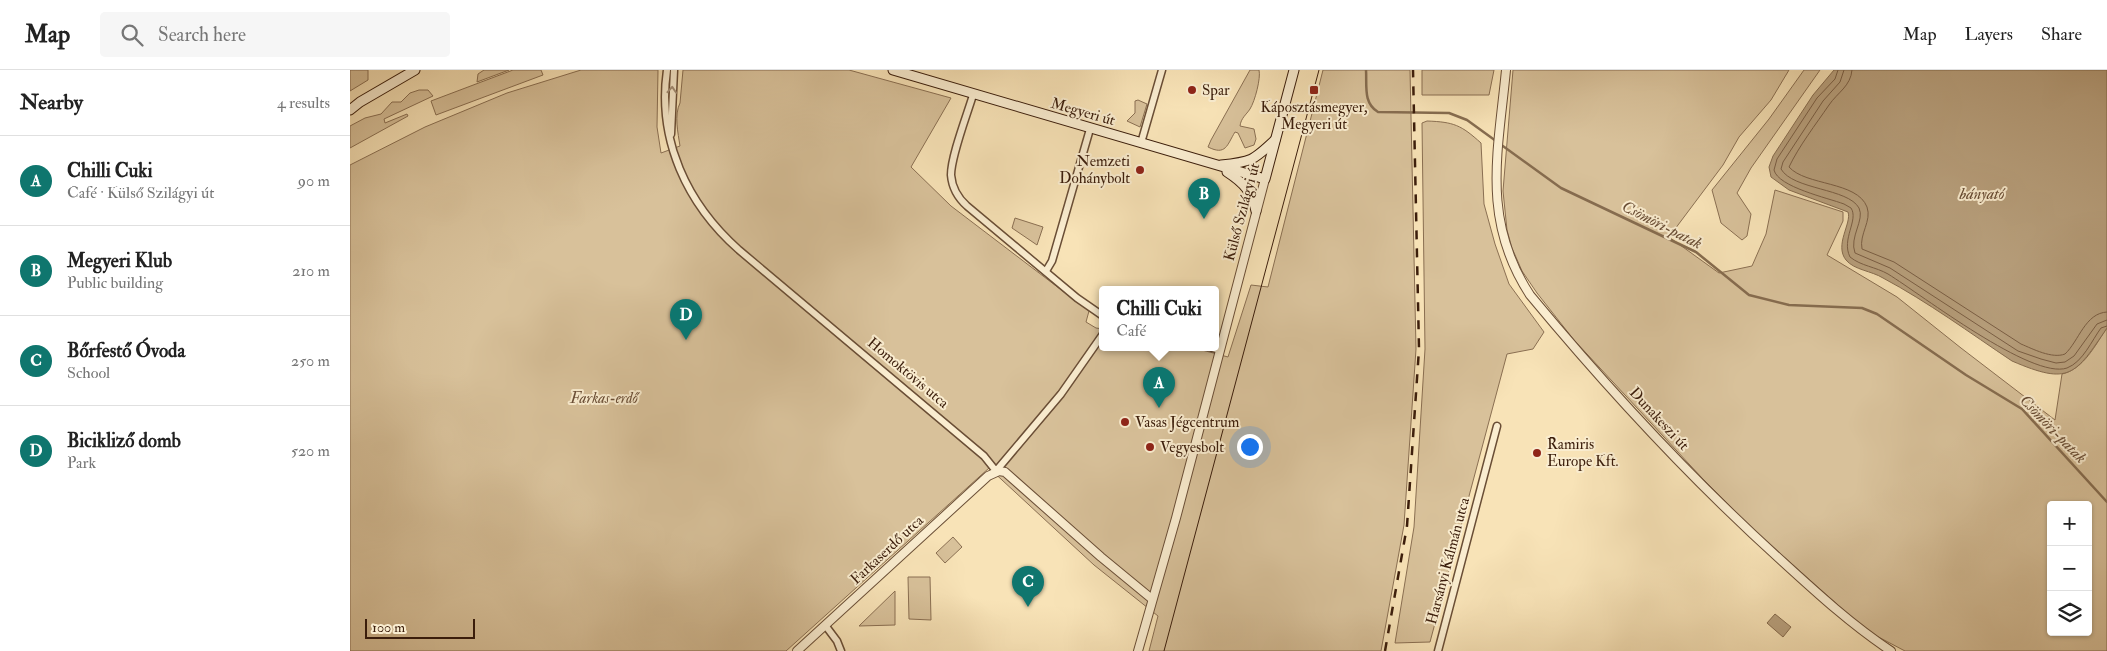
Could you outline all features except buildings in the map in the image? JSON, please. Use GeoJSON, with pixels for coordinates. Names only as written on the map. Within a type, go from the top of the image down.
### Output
{"type":"FeatureCollection","features":[{"type":"Feature","properties":{"kind":"main road"},"geometry":{"type":"LineString","coordinates":[[350,110],[360,102],[415,70]]}},
{"type":"Feature","properties":{"kind":"main road","name":"Megyeri út"},"geometry":{"type":"LineString","coordinates":[[893,70],[1265,179]]}},
{"type":"Feature","properties":{"kind":"main road","name":"Külső Szilágyi út"},"geometry":{"type":"LineString","coordinates":[[1265,179],[1294,70]]}},
{"type":"Feature","properties":{"kind":"main road"},"geometry":{"type":"LineString","coordinates":[[350,105],[360,102]]}},
{"type":"Feature","properties":{"kind":"main road"},"geometry":{"type":"LineString","coordinates":[[1216,165],[1245,163],[1253,160],[1275,140]]}},
{"type":"Feature","properties":{"kind":"main road"},"geometry":{"type":"LineString","coordinates":[[1216,165],[1245,185],[1251,192],[1256,211]]}},
{"type":"Feature","properties":{"kind":"street","name":"Homoktövis utca"},"geometry":{"type":"LineString","coordinates":[[667,70],[665,110],[671,146],[694,198],[726,238],[984,456],[996,471],[1005,472],[1101,557],[1152,599]]}},
{"type":"Feature","properties":{"kind":"street","name":"Homoktövis utca"},"geometry":{"type":"LineString","coordinates":[[671,146],[674,70]]}},
{"type":"Feature","properties":{"kind":"street"},"geometry":{"type":"LineString","coordinates":[[1142,143],[1162,70]]}},
{"type":"Feature","properties":{"kind":"street","name":"Dunakeszi út"},"geometry":{"type":"LineString","coordinates":[[1506,70],[1497,189],[1500,229],[1506,250],[1518,276],[1530,295],[1571,343],[1697,481],[1840,614],[1891,651]]}},
{"type":"Feature","properties":{"kind":"street"},"geometry":{"type":"LineString","coordinates":[[973,94],[953,161],[951,173],[955,191],[967,206],[1099,313]]}},
{"type":"Feature","properties":{"kind":"street"},"geometry":{"type":"LineString","coordinates":[[1046,271],[1052,261],[1090,128]]}},
{"type":"Feature","properties":{"kind":"street","name":"Külső Szilágyi út"},"geometry":{"type":"LineString","coordinates":[[1138,651],[1265,179]]}},
{"type":"Feature","properties":{"kind":"street"},"geometry":{"type":"LineString","coordinates":[[996,471],[1061,394],[1099,340]]}},
{"type":"Feature","properties":{"kind":"street","name":"Harsányi Kálmán utca"},"geometry":{"type":"LineString","coordinates":[[1438,651],[1497,426]]}},
{"type":"Feature","properties":{"kind":"street","name":"Farkaserdő utca"},"geometry":{"type":"LineString","coordinates":[[797,651],[988,476],[996,471]]}},
{"type":"Feature","properties":{"kind":"street"},"geometry":{"type":"LineString","coordinates":[[825,625],[837,641],[841,651]]}},
{"type":"Feature","properties":{"kind":"green space"},"geometry":{"type":"Polygon","coordinates":[[[350,70],[368,70],[368,80],[350,91],[350,70]]]}},
{"type":"Feature","properties":{"kind":"green space"},"geometry":{"type":"Polygon","coordinates":[[[484,70],[509,70],[477,82],[478,74],[484,70]]]}},
{"type":"Feature","properties":{"kind":"green space"},"geometry":{"type":"Polygon","coordinates":[[[513,70],[541,70],[543,75],[436,115],[431,101],[513,70]]]}},
{"type":"Feature","properties":{"kind":"green space","name":"Farkas-erdő"},"geometry":{"type":"Polygon","coordinates":[[[581,70],[658,70],[657,127],[661,153],[680,146],[677,118],[683,70],[849,70],[951,98],[911,167],[951,206],[1089,311],[1086,322],[1099,328],[1099,351],[1206,351],[1228,357],[1251,285],[1268,287],[1323,70],[1410,70],[1416,349],[1404,525],[1381,651],[1149,651],[1158,616],[1094,565],[989,468],[786,651],[350,651],[350,165],[425,127],[507,93],[581,70]]]}},
{"type":"Feature","properties":{"kind":"green space"},"geometry":{"type":"Polygon","coordinates":[[[1250,70],[1259,70],[1258,84],[1252,105],[1240,126],[1254,129],[1256,139],[1254,145],[1245,148],[1238,133],[1235,132],[1228,145],[1222,150],[1208,147],[1211,140],[1250,70]]]}},
{"type":"Feature","properties":{"kind":"green space"},"geometry":{"type":"Polygon","coordinates":[[[1422,70],[1494,70],[1489,95],[1422,95],[1422,70]]]}},
{"type":"Feature","properties":{"kind":"green space"},"geometry":{"type":"Polygon","coordinates":[[[1513,70],[1789,70],[1771,100],[1739,137],[1723,165],[1669,237],[1719,273],[1752,266],[1766,234],[1775,190],[1843,212],[1843,221],[1827,255],[1897,297],[2055,420],[2062,374],[2083,362],[2107,328],[2107,651],[1905,651],[1867,631],[1755,531],[1702,478],[1574,340],[1522,271],[1507,230],[1503,191],[1513,70]]]}},
{"type":"Feature","properties":{"kind":"green space"},"geometry":{"type":"Polygon","coordinates":[[[1804,70],[1820,70],[1751,168],[1737,193],[1751,214],[1747,236],[1742,240],[1721,223],[1712,190],[1769,119],[1804,70]]]}},
{"type":"Feature","properties":{"kind":"green space"},"geometry":{"type":"Polygon","coordinates":[[[428,90],[433,96],[384,119],[385,123],[407,114],[408,116],[350,148],[350,126],[365,118],[381,114],[392,102],[401,102],[410,93],[428,90]]]}},
{"type":"Feature","properties":{"kind":"green space"},"geometry":{"type":"Polygon","coordinates":[[[1138,100],[1147,104],[1140,127],[1127,121],[1135,113],[1135,101],[1138,100]]]}},
{"type":"Feature","properties":{"kind":"green space"},"geometry":{"type":"Polygon","coordinates":[[[1427,121],[1444,122],[1462,128],[1481,143],[1484,204],[1495,244],[1509,284],[1544,332],[1533,349],[1507,354],[1430,642],[1395,643],[1414,527],[1425,349],[1422,123],[1427,121]]]}},
{"type":"Feature","properties":{"kind":"green space"},"geometry":{"type":"Polygon","coordinates":[[[1015,218],[1043,227],[1037,245],[1012,228],[1015,218]]]}},
{"type":"Feature","properties":{"kind":"green space"},"geometry":{"type":"Polygon","coordinates":[[[953,537],[962,547],[945,563],[936,553],[953,537]]]}},
{"type":"Feature","properties":{"kind":"green space"},"geometry":{"type":"Polygon","coordinates":[[[908,577],[930,577],[931,620],[909,619],[908,577]]]}},
{"type":"Feature","properties":{"kind":"green space"},"geometry":{"type":"Polygon","coordinates":[[[895,591],[895,625],[859,626],[895,591]]]}},
{"type":"Feature","properties":{"kind":"water","name":"bányató"},"geometry":{"type":"Polygon","coordinates":[[[1834,70],[2107,70],[2107,328],[2078,366],[2069,372],[2059,374],[2031,369],[2012,361],[1916,297],[1879,276],[1849,263],[1843,254],[1842,248],[1842,241],[1849,217],[1848,212],[1789,190],[1771,177],[1769,167],[1773,156],[1813,95],[1834,70]]]}},
{"type":"Feature","properties":{"kind":"water"},"geometry":{"type":"Polygon","coordinates":[[[1775,614],[1791,627],[1783,637],[1767,623],[1775,614]]]}},
{"type":"Feature","properties":{"kind":"waterway","name":"Csömöri-patak"},"geometry":{"type":"LineString","coordinates":[[1366,70],[1368,99],[1373,108],[1378,112],[1449,113],[1467,120],[1561,188],[1696,252],[1749,295],[1789,305],[1862,308],[1877,314],[1966,375],[2022,409],[2107,502]]}},
{"type":"Feature","properties":{"kind":"tram line"},"geometry":{"type":"LineString","coordinates":[[1164,651],[1319,70]]}},
{"type":"Feature","properties":{"kind":"railway"},"geometry":{"type":"LineString","coordinates":[[1385,651],[1407,526],[1419,349],[1413,70]]}},
{"type":"Feature","properties":{"kind":"place","name":"Spar"},"geometry":{"type":"Point","coordinates":[1192,90]}},
{"type":"Feature","properties":{"kind":"place","name":"Káposztásmegyer, Megyeri út"},"geometry":{"type":"Point","coordinates":[1314,90]}},
{"type":"Feature","properties":{"kind":"place","name":"Nemzeti Dohánybolt"},"geometry":{"type":"Point","coordinates":[1140,170]}},
{"type":"Feature","properties":{"kind":"place","name":"Megyeri Klub"},"geometry":{"type":"Point","coordinates":[1204,219]}},
{"type":"Feature","properties":{"kind":"place","name":"Bicikliző domb"},"geometry":{"type":"Point","coordinates":[686,340]}},
{"type":"Feature","properties":{"kind":"place","name":"Chilli Cuki"},"geometry":{"type":"Point","coordinates":[1159,408]}},
{"type":"Feature","properties":{"kind":"place","name":"Vasas Jégcentrum"},"geometry":{"type":"Point","coordinates":[1125,422]}},
{"type":"Feature","properties":{"kind":"place","name":"Vegyesbolt"},"geometry":{"type":"Point","coordinates":[1150,447]}},
{"type":"Feature","properties":{"kind":"place","name":"Ramiris Europe Kft."},"geometry":{"type":"Point","coordinates":[1537,453]}},
{"type":"Feature","properties":{"kind":"place","name":"Bőrfestő Óvoda"},"geometry":{"type":"Point","coordinates":[1028,607]}}]}
